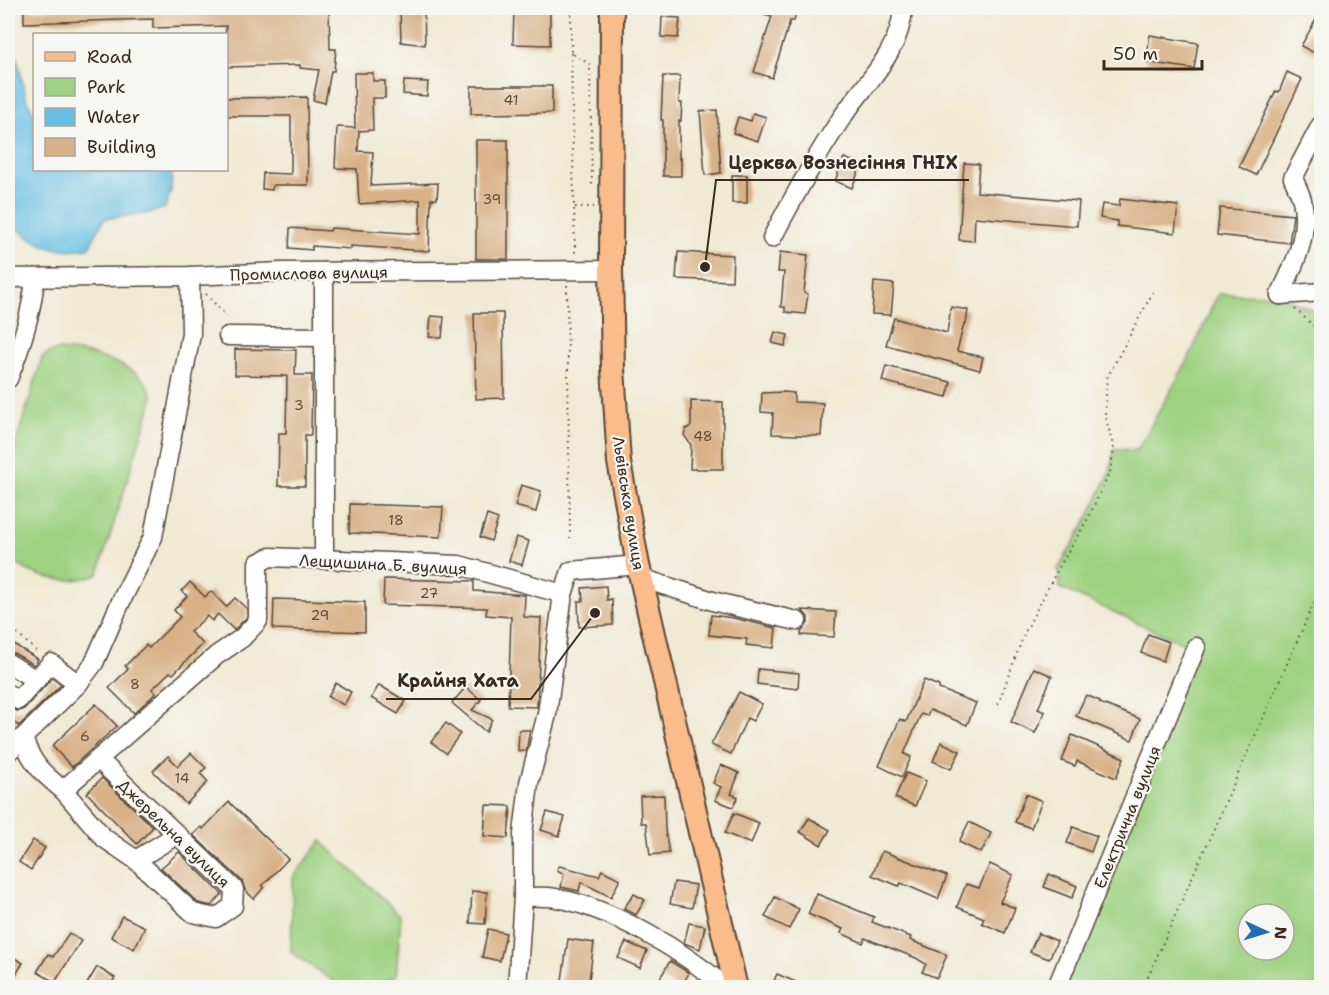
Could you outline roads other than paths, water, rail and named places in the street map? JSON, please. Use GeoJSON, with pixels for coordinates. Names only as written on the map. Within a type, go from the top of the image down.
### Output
{"type":"FeatureCollection","features":[{"type":"Feature","properties":{"kind":"main road","name":"Львівська вулиця"},"geometry":{"type":"LineString","coordinates":[[612,8],[611,270],[613,368],[619,462],[640,572],[736,987]]}},
{"type":"Feature","properties":{"kind":"street"},"geometry":{"type":"LineString","coordinates":[[772,238],[802,179],[847,110],[885,60],[902,22],[903,8]]}},
{"type":"Feature","properties":{"kind":"street"},"geometry":{"type":"LineString","coordinates":[[1321,125],[1293,178],[1302,201],[1303,226],[1300,247],[1280,295],[1322,292]]}},
{"type":"Feature","properties":{"kind":"street","name":"Промислова вулиця"},"geometry":{"type":"LineString","coordinates":[[8,278],[324,272],[611,270]]}},
{"type":"Feature","properties":{"kind":"street"},"geometry":{"type":"LineString","coordinates":[[324,272],[324,559]]}},
{"type":"Feature","properties":{"kind":"street"},"geometry":{"type":"LineString","coordinates":[[8,752],[78,684],[94,663],[153,537],[191,334],[190,276]]}},
{"type":"Feature","properties":{"kind":"street"},"geometry":{"type":"LineString","coordinates":[[8,380],[22,339],[33,294],[34,278]]}},
{"type":"Feature","properties":{"kind":"street"},"geometry":{"type":"LineString","coordinates":[[228,327],[324,337]]}},
{"type":"Feature","properties":{"kind":"street","name":"Лещишина Б. вулиця"},"geometry":{"type":"LineString","coordinates":[[98,759],[217,656],[242,638],[258,621],[258,563],[270,557],[459,565],[563,594]]}},
{"type":"Feature","properties":{"kind":"street"},"geometry":{"type":"LineString","coordinates":[[517,987],[523,897],[523,834],[529,783],[547,714],[563,594],[571,572],[640,572],[716,602],[797,621]]}},
{"type":"Feature","properties":{"kind":"street","name":"Електрична вулиця"},"geometry":{"type":"LineString","coordinates":[[1058,987],[1196,647]]}},
{"type":"Feature","properties":{"kind":"street"},"geometry":{"type":"LineString","coordinates":[[8,663],[36,680]]}},
{"type":"Feature","properties":{"kind":"street"},"geometry":{"type":"LineString","coordinates":[[8,694],[18,700],[51,663],[78,684]]}},
{"type":"Feature","properties":{"kind":"street","name":"Джерельна вулиця"},"geometry":{"type":"LineString","coordinates":[[23,738],[29,757],[63,790],[104,838],[136,860],[193,913],[216,918],[233,906],[234,889],[98,759]]}},
{"type":"Feature","properties":{"kind":"street"},"geometry":{"type":"LineString","coordinates":[[63,790],[98,759]]}},
{"type":"Feature","properties":{"kind":"street"},"geometry":{"type":"LineString","coordinates":[[136,860],[176,835]]}},
{"type":"Feature","properties":{"kind":"street"},"geometry":{"type":"LineString","coordinates":[[523,897],[555,897],[600,910],[661,943],[707,971],[727,987]]}},
{"type":"Feature","properties":{"kind":"water"},"geometry":{"type":"Polygon","coordinates":[[[8,42],[16,54],[27,101],[33,111],[33,171],[172,171],[171,191],[165,208],[149,213],[104,219],[89,248],[65,250],[45,245],[26,236],[8,221],[8,42]]]}},
{"type":"Feature","properties":{"kind":"place","name":"Церква Вознесіння ГНІХ"},"geometry":{"type":"Point","coordinates":[705,267]}},
{"type":"Feature","properties":{"kind":"place","name":"Крайня Хата"},"geometry":{"type":"Point","coordinates":[595,613]}}]}
